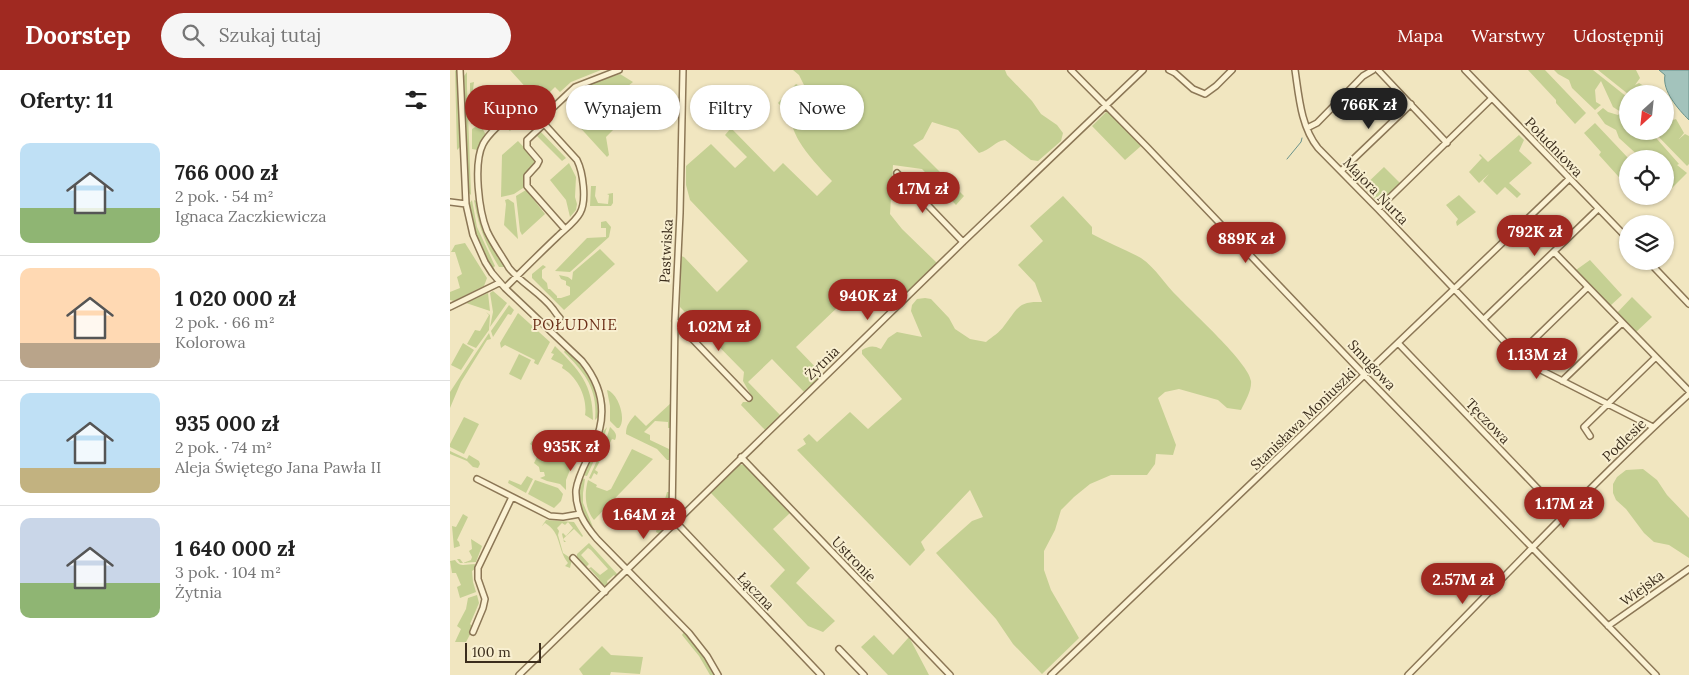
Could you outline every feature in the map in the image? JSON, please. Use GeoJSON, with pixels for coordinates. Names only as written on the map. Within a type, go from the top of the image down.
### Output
{"type":"FeatureCollection","features":[{"type":"Feature","properties":{"kind":"street"},"geometry":{"type":"LineString","coordinates":[[460,70],[466,204],[468,219],[478,248],[499,283],[582,361],[592,373],[599,391],[602,404],[601,423],[594,446],[578,483],[576,498],[580,514],[589,529],[689,633],[707,656],[718,675]]}},
{"type":"Feature","properties":{"kind":"street"},"geometry":{"type":"LineString","coordinates":[[556,107],[575,87],[619,70]]}},
{"type":"Feature","properties":{"kind":"street","name":"Pastwiska"},"geometry":{"type":"LineString","coordinates":[[675,523],[672,518],[675,320],[680,213],[683,70]]}},
{"type":"Feature","properties":{"kind":"street","name":"Smugowa"},"geometry":{"type":"LineString","coordinates":[[1071,70],[1106,104],[1656,675]]}},
{"type":"Feature","properties":{"kind":"street","name":"Żytnia"},"geometry":{"type":"LineString","coordinates":[[519,675],[741,457],[1143,70]]}},
{"type":"Feature","properties":{"kind":"street"},"geometry":{"type":"LineString","coordinates":[[1169,70],[1175,73],[1193,90],[1205,94],[1232,70]]}},
{"type":"Feature","properties":{"kind":"street","name":"Majora Nurta"},"geometry":{"type":"LineString","coordinates":[[1295,70],[1309,137],[1518,355],[1529,364],[1653,427]]}},
{"type":"Feature","properties":{"kind":"street"},"geometry":{"type":"LineString","coordinates":[[1307,128],[1317,123],[1363,76],[1373,70]]}},
{"type":"Feature","properties":{"kind":"street"},"geometry":{"type":"LineString","coordinates":[[1378,70],[1447,143]]}},
{"type":"Feature","properties":{"kind":"street","name":"Południowa"},"geometry":{"type":"LineString","coordinates":[[1465,70],[1619,230]]}},
{"type":"Feature","properties":{"kind":"street"},"geometry":{"type":"LineString","coordinates":[[1378,208],[1492,98]]}},
{"type":"Feature","properties":{"kind":"street"},"geometry":{"type":"LineString","coordinates":[[1341,171],[1411,104]]}},
{"type":"Feature","properties":{"kind":"street"},"geometry":{"type":"LineString","coordinates":[[496,130],[483,144],[478,161],[480,197],[485,225],[509,268],[553,308],[560,318]]}},
{"type":"Feature","properties":{"kind":"street"},"geometry":{"type":"LineString","coordinates":[[535,130],[527,140],[527,147],[538,161],[537,165],[527,176],[527,186],[564,229]]}},
{"type":"Feature","properties":{"kind":"street"},"geometry":{"type":"LineString","coordinates":[[505,288],[580,214],[582,208],[583,179],[581,169],[577,160],[549,130]]}},
{"type":"Feature","properties":{"kind":"street"},"geometry":{"type":"LineString","coordinates":[[896,172],[964,242]]}},
{"type":"Feature","properties":{"kind":"street","name":"Stanisława Moniuszki"},"geometry":{"type":"LineString","coordinates":[[1051,675],[1569,179]]}},
{"type":"Feature","properties":{"kind":"street"},"geometry":{"type":"LineString","coordinates":[[450,202],[466,204]]}},
{"type":"Feature","properties":{"kind":"street"},"geometry":{"type":"LineString","coordinates":[[1484,320],[1598,209]]}},
{"type":"Feature","properties":{"kind":"street"},"geometry":{"type":"LineString","coordinates":[[1554,252],[1689,393]]}},
{"type":"Feature","properties":{"kind":"street"},"geometry":{"type":"LineString","coordinates":[[1657,270],[1689,304]]}},
{"type":"Feature","properties":{"kind":"street"},"geometry":{"type":"LineString","coordinates":[[450,306],[499,283]]}},
{"type":"Feature","properties":{"kind":"street"},"geometry":{"type":"LineString","coordinates":[[1518,355],[1588,287]]}},
{"type":"Feature","properties":{"kind":"street"},"geometry":{"type":"LineString","coordinates":[[675,320],[749,398]]}},
{"type":"Feature","properties":{"kind":"street"},"geometry":{"type":"LineString","coordinates":[[1562,381],[1622,323]]}},
{"type":"Feature","properties":{"kind":"street","name":"Tęczowa"},"geometry":{"type":"LineString","coordinates":[[1398,343],[1562,515]]}},
{"type":"Feature","properties":{"kind":"street"},"geometry":{"type":"LineString","coordinates":[[1590,436],[1584,427],[1656,358]]}},
{"type":"Feature","properties":{"kind":"street","name":"Podlesie"},"geometry":{"type":"LineString","coordinates":[[1408,675],[1533,548],[1562,515],[1689,393]]}},
{"type":"Feature","properties":{"kind":"street","name":"Ustronie"},"geometry":{"type":"LineString","coordinates":[[741,457],[950,675]]}},
{"type":"Feature","properties":{"kind":"street"},"geometry":{"type":"LineString","coordinates":[[477,479],[550,516],[563,517],[580,514]]}},
{"type":"Feature","properties":{"kind":"street"},"geometry":{"type":"LineString","coordinates":[[473,632],[483,608],[484,599],[478,579],[478,568],[512,496]]}},
{"type":"Feature","properties":{"kind":"street","name":"Łączna"},"geometry":{"type":"LineString","coordinates":[[675,523],[821,675]]}},
{"type":"Feature","properties":{"kind":"street"},"geometry":{"type":"LineString","coordinates":[[573,558],[604,592]]}},
{"type":"Feature","properties":{"kind":"street","name":"Wiejska"},"geometry":{"type":"LineString","coordinates":[[1608,626],[1689,569]]}},
{"type":"Feature","properties":{"kind":"street"},"geometry":{"type":"LineString","coordinates":[[839,649],[864,675]]}},
{"type":"Feature","properties":{"kind":"green space"},"geometry":{"type":"Polygon","coordinates":[[[455,70],[458,73],[460,147],[457,150],[455,70]]]}},
{"type":"Feature","properties":{"kind":"green space"},"geometry":{"type":"Polygon","coordinates":[[[510,70],[601,70],[571,82],[560,92],[556,85],[524,85],[510,70]]]}},
{"type":"Feature","properties":{"kind":"green space"},"geometry":{"type":"Polygon","coordinates":[[[793,70],[1005,70],[1007,75],[1032,101],[1041,114],[1057,125],[1063,133],[1061,141],[1038,161],[1031,160],[1005,140],[979,153],[958,130],[932,122],[923,139],[913,145],[964,196],[956,205],[922,169],[893,165],[890,214],[902,229],[937,263],[903,296],[890,305],[866,280],[796,347],[823,375],[805,393],[772,359],[748,382],[781,416],[766,431],[741,405],[752,397],[743,381],[744,372],[680,307],[681,256],[717,292],[748,261],[690,200],[686,185],[686,166],[711,144],[735,168],[747,157],[725,135],[729,130],[733,130],[774,172],[783,163],[817,196],[832,181],[814,162],[794,130],[864,130],[864,85],[804,85],[799,75],[793,70]]]}},
{"type":"Feature","properties":{"kind":"green space"},"geometry":{"type":"Polygon","coordinates":[[[1528,70],[1545,70],[1586,113],[1575,124],[1528,70]]]}},
{"type":"Feature","properties":{"kind":"green space"},"geometry":{"type":"Polygon","coordinates":[[[1554,70],[1593,70],[1619,91],[1619,111],[1613,107],[1601,81],[1595,90],[1596,102],[1601,105],[1595,110],[1572,88],[1569,80],[1554,70]]]}},
{"type":"Feature","properties":{"kind":"green space"},"geometry":{"type":"Polygon","coordinates":[[[1598,70],[1636,70],[1640,78],[1635,85],[1619,85],[1619,87],[1598,70]]]}},
{"type":"Feature","properties":{"kind":"green space"},"geometry":{"type":"Polygon","coordinates":[[[467,72],[465,105],[464,76],[467,72]]]}},
{"type":"Feature","properties":{"kind":"green space"},"geometry":{"type":"Polygon","coordinates":[[[620,74],[633,82],[629,85],[588,85],[620,74]]]}},
{"type":"Feature","properties":{"kind":"green space"},"geometry":{"type":"Polygon","coordinates":[[[1603,108],[1608,112],[1618,115],[1619,138],[1616,130],[1605,124],[1597,113],[1603,108]]]}},
{"type":"Feature","properties":{"kind":"green space"},"geometry":{"type":"Polygon","coordinates":[[[1107,111],[1141,146],[1125,160],[1092,126],[1107,111]]]}},
{"type":"Feature","properties":{"kind":"green space"},"geometry":{"type":"Polygon","coordinates":[[[1676,119],[1684,133],[1679,139],[1685,134],[1689,136],[1689,164],[1687,166],[1674,153],[1674,150],[1671,150],[1662,140],[1674,140],[1674,120],[1676,119]]]}},
{"type":"Feature","properties":{"kind":"green space"},"geometry":{"type":"Polygon","coordinates":[[[1595,123],[1620,150],[1619,177],[1599,155],[1601,152],[1584,133],[1595,123]]]}},
{"type":"Feature","properties":{"kind":"green space"},"geometry":{"type":"Polygon","coordinates":[[[466,130],[469,130],[471,195],[468,192],[466,130]]]}},
{"type":"Feature","properties":{"kind":"green space"},"geometry":{"type":"Polygon","coordinates":[[[472,130],[483,130],[486,135],[478,150],[472,149],[472,130]]]}},
{"type":"Feature","properties":{"kind":"green space"},"geometry":{"type":"Polygon","coordinates":[[[582,130],[613,130],[606,137],[609,155],[607,157],[582,130]]]}},
{"type":"Feature","properties":{"kind":"green space"},"geometry":{"type":"Polygon","coordinates":[[[540,131],[566,158],[562,161],[536,135],[540,131]]]}},
{"type":"Feature","properties":{"kind":"green space"},"geometry":{"type":"Polygon","coordinates":[[[1519,135],[1524,140],[1519,151],[1532,163],[1509,183],[1521,194],[1517,198],[1505,187],[1497,195],[1483,181],[1489,174],[1479,183],[1469,172],[1482,158],[1480,154],[1488,162],[1519,135]]]}},
{"type":"Feature","properties":{"kind":"green space"},"geometry":{"type":"Polygon","coordinates":[[[1621,140],[1658,140],[1667,150],[1632,150],[1621,140]]]}},
{"type":"Feature","properties":{"kind":"green space"},"geometry":{"type":"Polygon","coordinates":[[[518,141],[535,159],[535,162],[524,177],[526,186],[514,194],[501,197],[502,155],[518,141]]]}},
{"type":"Feature","properties":{"kind":"green space"},"geometry":{"type":"Polygon","coordinates":[[[1674,158],[1679,164],[1677,165],[1687,173],[1674,186],[1674,158]]]}},
{"type":"Feature","properties":{"kind":"green space"},"geometry":{"type":"Polygon","coordinates":[[[569,163],[576,177],[575,197],[577,204],[576,210],[570,217],[566,200],[550,180],[569,163]]]}},
{"type":"Feature","properties":{"kind":"green space"},"geometry":{"type":"Polygon","coordinates":[[[1384,167],[1400,183],[1379,203],[1363,187],[1384,167]]]}},
{"type":"Feature","properties":{"kind":"green space"},"geometry":{"type":"Polygon","coordinates":[[[591,186],[596,186],[595,196],[598,203],[608,204],[609,195],[607,194],[613,193],[613,203],[611,206],[590,206],[591,186]]]}},
{"type":"Feature","properties":{"kind":"green space"},"geometry":{"type":"Polygon","coordinates":[[[526,190],[545,214],[522,235],[516,196],[526,190]]]}},
{"type":"Feature","properties":{"kind":"green space"},"geometry":{"type":"Polygon","coordinates":[[[1459,195],[1476,212],[1457,226],[1456,222],[1458,219],[1446,205],[1459,195]]]}},
{"type":"Feature","properties":{"kind":"green space"},"geometry":{"type":"Polygon","coordinates":[[[1063,196],[1092,227],[1092,234],[1141,258],[1151,267],[1173,292],[1231,350],[1248,373],[1251,385],[1241,410],[1227,408],[1218,400],[1179,389],[1165,392],[1158,398],[1176,445],[1173,455],[1156,454],[1155,464],[1147,475],[1111,475],[1090,484],[1061,510],[1055,530],[1044,551],[1044,570],[1051,590],[1079,638],[1042,674],[1013,644],[996,619],[936,553],[972,521],[983,517],[970,490],[921,542],[925,550],[910,566],[797,450],[806,444],[803,439],[809,434],[817,442],[850,412],[868,429],[902,399],[862,354],[862,350],[871,346],[881,349],[888,338],[897,332],[922,337],[911,311],[912,305],[917,299],[931,299],[949,318],[955,329],[970,339],[986,342],[1000,330],[1023,304],[1042,302],[1035,283],[1018,265],[1043,241],[1030,226],[1063,196]]]}},
{"type":"Feature","properties":{"kind":"green space"},"geometry":{"type":"Polygon","coordinates":[[[508,199],[514,203],[518,239],[504,225],[505,200],[508,199]]]}},
{"type":"Feature","properties":{"kind":"green space"},"geometry":{"type":"Polygon","coordinates":[[[472,200],[477,227],[495,266],[493,268],[483,254],[476,238],[469,204],[472,200]]]}},
{"type":"Feature","properties":{"kind":"green space"},"geometry":{"type":"Polygon","coordinates":[[[474,200],[478,202],[482,222],[506,267],[499,267],[490,251],[480,227],[474,200]]]}},
{"type":"Feature","properties":{"kind":"green space"},"geometry":{"type":"Polygon","coordinates":[[[606,221],[611,227],[609,237],[570,272],[555,271],[587,238],[606,237],[606,228],[601,228],[601,222],[606,221]]]}},
{"type":"Feature","properties":{"kind":"green space"},"geometry":{"type":"Polygon","coordinates":[[[465,243],[487,278],[484,286],[454,301],[450,300],[450,292],[460,288],[457,277],[462,274],[455,252],[451,252],[455,245],[465,243]]]}},
{"type":"Feature","properties":{"kind":"green space"},"geometry":{"type":"Polygon","coordinates":[[[600,249],[615,264],[564,310],[532,278],[532,274],[543,265],[546,267],[542,270],[542,278],[547,283],[548,289],[557,298],[570,295],[570,287],[566,285],[566,281],[561,279],[559,275],[572,280],[573,272],[600,249]]]}},
{"type":"Feature","properties":{"kind":"green space"},"geometry":{"type":"Polygon","coordinates":[[[1590,260],[1622,295],[1610,306],[1576,270],[1590,260]]]}},
{"type":"Feature","properties":{"kind":"green space"},"geometry":{"type":"Polygon","coordinates":[[[493,291],[507,303],[490,327],[493,312],[490,293],[493,291]]]}},
{"type":"Feature","properties":{"kind":"green space"},"geometry":{"type":"Polygon","coordinates":[[[488,293],[490,311],[466,303],[488,293]]]}},
{"type":"Feature","properties":{"kind":"green space"},"geometry":{"type":"Polygon","coordinates":[[[1632,297],[1652,317],[1635,333],[1616,314],[1632,297]]]}},
{"type":"Feature","properties":{"kind":"green space"},"geometry":{"type":"Polygon","coordinates":[[[509,305],[514,310],[511,315],[508,314],[493,337],[491,331],[509,305]]]}},
{"type":"Feature","properties":{"kind":"green space"},"geometry":{"type":"Polygon","coordinates":[[[486,312],[490,315],[489,330],[476,348],[467,344],[475,330],[480,331],[489,315],[486,312]]]}},
{"type":"Feature","properties":{"kind":"green space"},"geometry":{"type":"Polygon","coordinates":[[[518,313],[550,342],[538,365],[534,363],[535,360],[505,345],[501,348],[500,343],[518,313]]]}},
{"type":"Feature","properties":{"kind":"green space"},"geometry":{"type":"Polygon","coordinates":[[[489,333],[491,339],[487,340],[461,382],[450,408],[450,392],[489,333]]]}},
{"type":"Feature","properties":{"kind":"green space"},"geometry":{"type":"Polygon","coordinates":[[[463,343],[474,350],[461,370],[451,365],[463,343]]]}},
{"type":"Feature","properties":{"kind":"green space"},"geometry":{"type":"Polygon","coordinates":[[[555,346],[578,370],[583,378],[590,397],[593,420],[585,415],[585,402],[577,382],[562,368],[563,365],[551,359],[554,354],[551,353],[555,346]]]}},
{"type":"Feature","properties":{"kind":"green space"},"geometry":{"type":"Polygon","coordinates":[[[566,349],[580,364],[594,388],[598,407],[598,417],[595,420],[592,390],[584,375],[564,352],[566,349]]]}},
{"type":"Feature","properties":{"kind":"green space"},"geometry":{"type":"Polygon","coordinates":[[[519,354],[531,360],[521,380],[509,374],[519,354]]]}},
{"type":"Feature","properties":{"kind":"green space"},"geometry":{"type":"Polygon","coordinates":[[[607,390],[615,396],[622,413],[619,428],[610,421],[607,390]]]}},
{"type":"Feature","properties":{"kind":"green space"},"geometry":{"type":"Polygon","coordinates":[[[671,403],[671,428],[668,428],[668,422],[655,421],[644,432],[650,435],[650,440],[669,449],[669,460],[667,460],[657,449],[626,434],[626,431],[635,415],[646,426],[671,403]]]}},
{"type":"Feature","properties":{"kind":"green space"},"geometry":{"type":"Polygon","coordinates":[[[464,417],[479,424],[464,454],[450,447],[450,444],[464,417]]]}},
{"type":"Feature","properties":{"kind":"green space"},"geometry":{"type":"Polygon","coordinates":[[[607,427],[587,476],[583,475],[602,433],[607,427]]]}},
{"type":"Feature","properties":{"kind":"green space"},"geometry":{"type":"Polygon","coordinates":[[[610,427],[615,433],[616,438],[615,440],[612,439],[595,470],[598,472],[597,475],[594,473],[591,479],[589,478],[610,427]]]}},
{"type":"Feature","properties":{"kind":"green space"},"geometry":{"type":"Polygon","coordinates":[[[532,441],[558,451],[556,456],[571,461],[561,455],[562,453],[574,460],[566,480],[566,490],[560,484],[540,478],[545,476],[544,472],[540,472],[539,467],[534,463],[540,451],[530,444],[532,441]]]}},
{"type":"Feature","properties":{"kind":"green space"},"geometry":{"type":"Polygon","coordinates":[[[632,449],[653,459],[594,520],[586,501],[588,480],[597,485],[596,487],[607,491],[611,489],[632,449]]]}},
{"type":"Feature","properties":{"kind":"green space"},"geometry":{"type":"Polygon","coordinates":[[[450,451],[467,459],[469,455],[479,461],[478,468],[450,454],[450,451]]]}},
{"type":"Feature","properties":{"kind":"green space"},"geometry":{"type":"Polygon","coordinates":[[[738,464],[744,465],[790,513],[773,529],[810,568],[796,583],[835,621],[823,632],[808,626],[770,586],[785,570],[710,492],[738,464]]]}},
{"type":"Feature","properties":{"kind":"green space"},"geometry":{"type":"Polygon","coordinates":[[[1643,469],[1657,480],[1667,495],[1689,518],[1689,558],[1669,545],[1654,542],[1616,500],[1613,493],[1613,484],[1617,477],[1626,470],[1643,469]]]}},
{"type":"Feature","properties":{"kind":"green space"},"geometry":{"type":"Polygon","coordinates":[[[527,476],[533,479],[526,493],[508,483],[509,480],[521,485],[527,476]]]}},
{"type":"Feature","properties":{"kind":"green space"},"geometry":{"type":"Polygon","coordinates":[[[582,478],[585,479],[583,503],[593,527],[585,517],[580,505],[582,478]]]}},
{"type":"Feature","properties":{"kind":"green space"},"geometry":{"type":"Polygon","coordinates":[[[535,480],[558,488],[563,494],[561,501],[554,508],[528,494],[535,480]]]}},
{"type":"Feature","properties":{"kind":"green space"},"geometry":{"type":"Polygon","coordinates":[[[667,492],[669,492],[671,521],[669,523],[667,518],[663,517],[662,521],[668,526],[660,534],[656,532],[667,492]]]}},
{"type":"Feature","properties":{"kind":"green space"},"geometry":{"type":"Polygon","coordinates":[[[463,514],[468,517],[457,540],[460,546],[454,548],[452,526],[456,527],[463,514]]]}},
{"type":"Feature","properties":{"kind":"green space"},"geometry":{"type":"Polygon","coordinates":[[[546,520],[574,522],[583,536],[574,529],[563,539],[562,534],[566,536],[573,528],[568,522],[565,525],[562,523],[557,528],[563,553],[572,559],[570,568],[565,566],[568,563],[562,552],[557,536],[545,523],[542,526],[546,520]]]}},
{"type":"Feature","properties":{"kind":"green space"},"geometry":{"type":"Polygon","coordinates":[[[471,539],[482,546],[476,562],[464,563],[471,560],[472,557],[469,551],[472,549],[471,539]]]}},
{"type":"Feature","properties":{"kind":"green space"},"geometry":{"type":"Polygon","coordinates":[[[589,543],[618,575],[616,577],[614,575],[607,581],[608,585],[605,586],[598,582],[599,579],[590,569],[587,570],[591,567],[600,575],[608,569],[591,550],[588,548],[581,555],[589,564],[586,567],[577,557],[577,554],[589,543]]]}},
{"type":"Feature","properties":{"kind":"green space"},"geometry":{"type":"Polygon","coordinates":[[[455,560],[461,565],[475,564],[475,569],[472,571],[476,592],[460,598],[457,587],[461,585],[456,573],[452,573],[450,561],[455,560]]]}},
{"type":"Feature","properties":{"kind":"green space"},"geometry":{"type":"Polygon","coordinates":[[[477,595],[479,603],[470,624],[474,627],[466,642],[455,642],[461,629],[457,626],[466,609],[468,598],[477,595]]]}},
{"type":"Feature","properties":{"kind":"green space"},"geometry":{"type":"Polygon","coordinates":[[[684,632],[697,647],[715,675],[710,675],[699,656],[682,635],[684,632]]]}},
{"type":"Feature","properties":{"kind":"green space"},"geometry":{"type":"Polygon","coordinates":[[[874,635],[893,655],[909,637],[929,675],[888,675],[861,647],[874,635]]]}},
{"type":"Feature","properties":{"kind":"green space"},"geometry":{"type":"Polygon","coordinates":[[[602,646],[611,655],[643,657],[640,674],[611,672],[610,675],[583,675],[579,669],[602,646]]]}},
{"type":"Feature","properties":{"kind":"water"},"geometry":{"type":"Polygon","coordinates":[[[1659,70],[1689,70],[1689,120],[1674,102],[1674,85],[1666,85],[1665,75],[1659,70]]]}},
{"type":"Feature","properties":{"kind":"waterway"},"geometry":{"type":"LineString","coordinates":[[1287,159],[1301,142],[1302,138]]}},
{"type":"Feature","properties":{"kind":"district","name":"POŁUDNIE"},"geometry":{"type":"Point","coordinates":[575,325]}}]}
